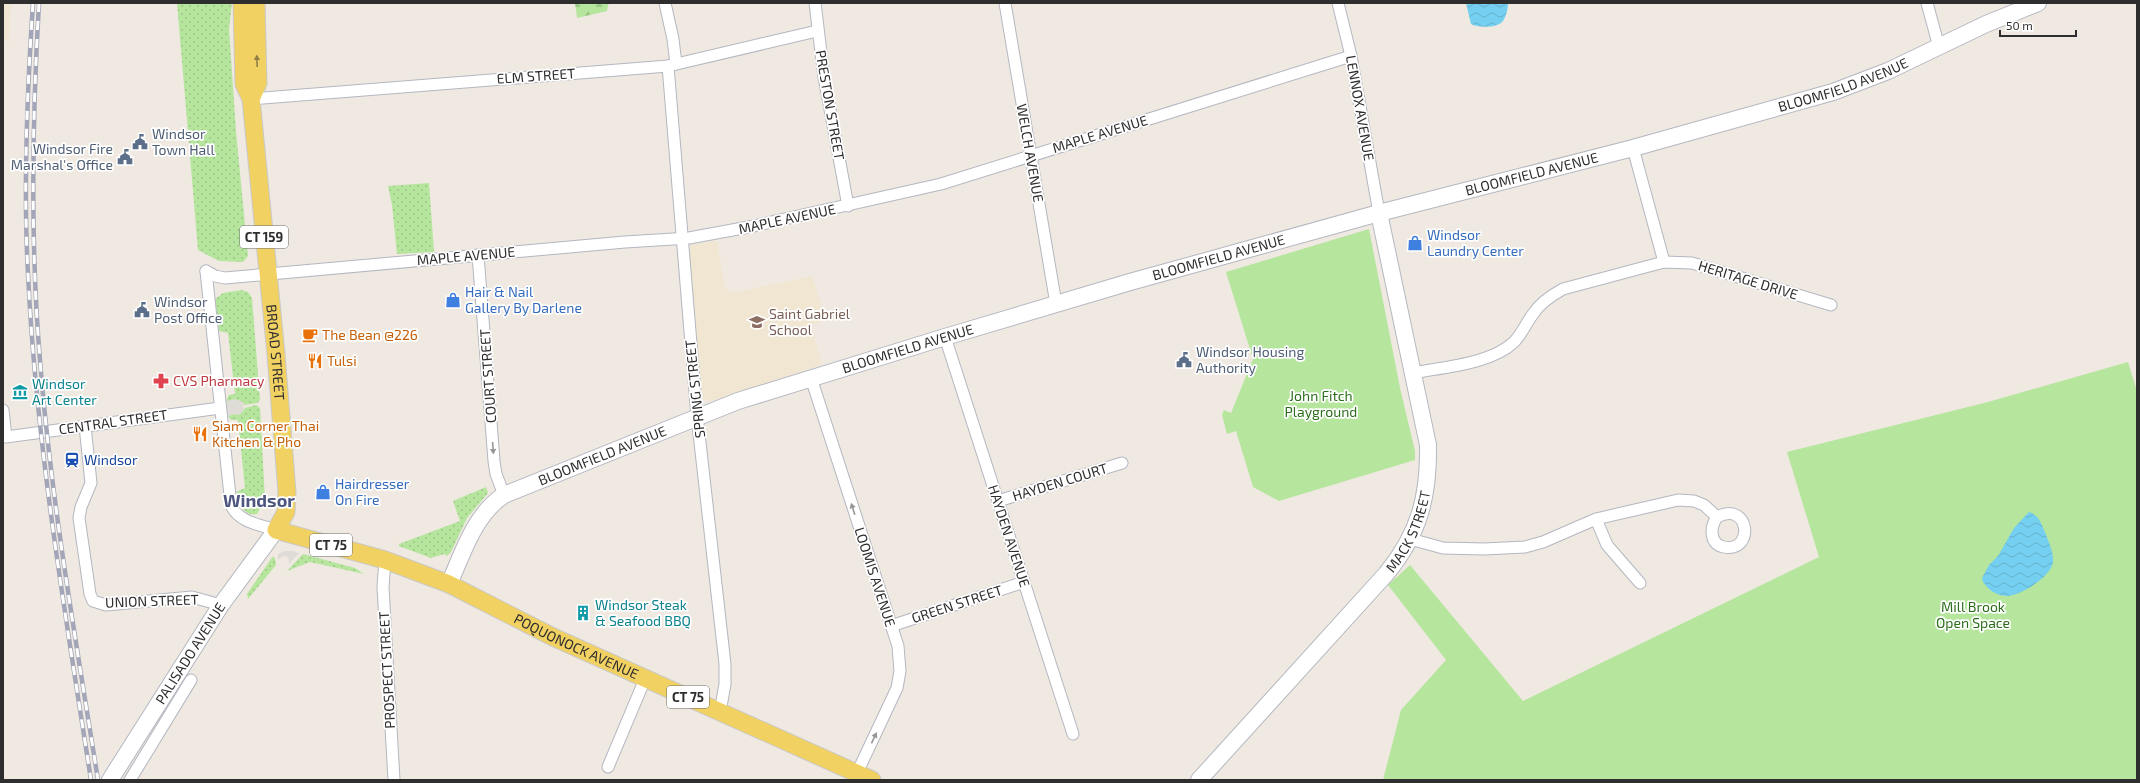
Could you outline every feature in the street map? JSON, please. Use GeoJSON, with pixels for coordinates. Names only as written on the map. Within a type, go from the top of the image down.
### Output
{"type":"FeatureCollection","features":[{"type":"Feature","properties":{"kind":"main road","name":"BROAD STREET"},"geometry":{"type":"LineString","coordinates":[[242,3],[244,84],[251,99],[268,274],[287,498],[284,516],[276,530]]}},
{"type":"Feature","properties":{"kind":"main road","name":"BROAD STREET"},"geometry":{"type":"LineString","coordinates":[[251,99],[258,83],[256,3]]}},
{"type":"Feature","properties":{"kind":"main road","name":"BLOOMFIELD AVENUE"},"geometry":{"type":"LineString","coordinates":[[449,584],[478,522],[492,504],[504,495],[697,416],[758,394],[1056,304],[1379,213],[1633,148],[1833,92],[1888,71],[1986,24],[2038,3]]}},
{"type":"Feature","properties":{"kind":"main road","name":"MACK STREET"},"geometry":{"type":"LineString","coordinates":[[1199,780],[1386,574],[1410,539],[1419,518],[1425,496],[1428,470],[1428,445],[1379,213]]}},
{"type":"Feature","properties":{"kind":"main road","name":"POQUONOCK AVENUE"},"geometry":{"type":"LineString","coordinates":[[276,530],[385,560],[449,584],[553,637],[864,777]]}},
{"type":"Feature","properties":{"kind":"main road","name":"PALISADO AVENUE"},"geometry":{"type":"LineString","coordinates":[[110,780],[221,605],[276,530]]}},
{"type":"Feature","properties":{"kind":"street","name":"SPRING STREET"},"geometry":{"type":"LineString","coordinates":[[665,3],[673,39],[672,65],[681,238],[697,416],[725,664],[725,684],[720,712]]}},
{"type":"Feature","properties":{"kind":"street","name":"PRESTON STREET"},"geometry":{"type":"LineString","coordinates":[[815,3],[817,31],[848,206]]}},
{"type":"Feature","properties":{"kind":"street","name":"WELCH AVENUE"},"geometry":{"type":"LineString","coordinates":[[1005,3],[1056,304]]}},
{"type":"Feature","properties":{"kind":"street","name":"LENNOX AVENUE"},"geometry":{"type":"LineString","coordinates":[[1338,3],[1351,56],[1379,213]]}},
{"type":"Feature","properties":{"kind":"street"},"geometry":{"type":"LineString","coordinates":[[1927,3],[1939,47]]}},
{"type":"Feature","properties":{"kind":"street","name":"ELM STREET"},"geometry":{"type":"LineString","coordinates":[[251,99],[672,65],[817,31]]}},
{"type":"Feature","properties":{"kind":"street","name":"MAPLE AVENUE"},"geometry":{"type":"LineString","coordinates":[[220,408],[206,271],[222,278],[681,238],[738,230],[942,184],[1351,56]]}},
{"type":"Feature","properties":{"kind":"street"},"geometry":{"type":"LineString","coordinates":[[1633,148],[1664,262]]}},
{"type":"Feature","properties":{"kind":"street","name":"COURT STREET"},"geometry":{"type":"LineString","coordinates":[[478,255],[494,461],[497,478],[504,495]]}},
{"type":"Feature","properties":{"kind":"street","name":"HERITAGE DRIVE"},"geometry":{"type":"LineString","coordinates":[[1413,373],[1486,358],[1501,352],[1514,342],[1540,306],[1551,296],[1563,289],[1664,262],[1692,263],[1831,305]]}},
{"type":"Feature","properties":{"kind":"street","name":"HAYDEN AVENUE"},"geometry":{"type":"LineString","coordinates":[[945,337],[1073,734]]}},
{"type":"Feature","properties":{"kind":"street","name":"LOOMIS AVENUE"},"geometry":{"type":"LineString","coordinates":[[811,378],[891,626],[900,660],[897,688],[864,777]]}},
{"type":"Feature","properties":{"kind":"street"},"geometry":{"type":"LineString","coordinates":[[220,408],[229,495],[233,509],[238,515],[246,520],[276,530]]}},
{"type":"Feature","properties":{"kind":"street","name":"CENTRAL STREET"},"geometry":{"type":"LineString","coordinates":[[3,410],[6,437],[220,408]]}},
{"type":"Feature","properties":{"kind":"street","name":"UNION STREET"},"geometry":{"type":"LineString","coordinates":[[85,426],[91,483],[81,507],[79,518],[90,594],[93,601],[106,605],[192,597],[221,605]]}},
{"type":"Feature","properties":{"kind":"street","name":"HAYDEN COURT"},"geometry":{"type":"LineString","coordinates":[[998,501],[1122,463]]}},
{"type":"Feature","properties":{"kind":"street"},"geometry":{"type":"LineString","coordinates":[[1410,539],[1443,548],[1484,549],[1525,546],[1543,542],[1596,519],[1678,500],[1694,501],[1704,505],[1718,517]]}},
{"type":"Feature","properties":{"kind":"street"},"geometry":{"type":"LineString","coordinates":[[1596,519],[1608,545],[1640,584]]}},
{"type":"Feature","properties":{"kind":"street","name":"PROSPECT STREET"},"geometry":{"type":"LineString","coordinates":[[385,560],[383,587],[394,780]]}},
{"type":"Feature","properties":{"kind":"street","name":"GREEN STREET"},"geometry":{"type":"LineString","coordinates":[[891,626],[1024,582]]}},
{"type":"Feature","properties":{"kind":"street"},"geometry":{"type":"LineString","coordinates":[[608,767],[645,679]]}},
{"type":"Feature","properties":{"kind":"street"},"geometry":{"type":"LineString","coordinates":[[130,780],[191,680]]}},
{"type":"Feature","properties":{"kind":"shaded area"},"geometry":{"type":"Polygon","coordinates":[[[3,3],[11,3],[9,41],[3,40],[3,3]]]}},
{"type":"Feature","properties":{"kind":"shaded area","name":"Saint Gabriel School"},"geometry":{"type":"Polygon","coordinates":[[[717,241],[725,288],[732,293],[812,276],[826,320],[811,325],[822,365],[711,401],[703,400],[688,248],[692,245],[717,241]]]}},
{"type":"Feature","properties":{"kind":"shaded area"},"geometry":{"type":"Polygon","coordinates":[[[235,399],[243,402],[244,410],[239,415],[232,414],[228,416],[226,401],[235,399]]]}},
{"type":"Feature","properties":{"kind":"shaded area"},"geometry":{"type":"Polygon","coordinates":[[[285,551],[299,553],[289,564],[289,559],[286,556],[281,557],[278,560],[278,554],[285,551]]]}},
{"type":"Feature","properties":{"kind":"green space"},"geometry":{"type":"Polygon","coordinates":[[[177,3],[232,3],[229,29],[236,131],[248,256],[243,262],[219,261],[198,250],[177,3]]]}},
{"type":"Feature","properties":{"kind":"green space"},"geometry":{"type":"Polygon","coordinates":[[[575,3],[611,3],[608,5],[607,11],[577,18],[575,3]]]}},
{"type":"Feature","properties":{"kind":"green space"},"geometry":{"type":"Polygon","coordinates":[[[429,183],[434,252],[397,254],[392,205],[388,186],[429,183]]]}},
{"type":"Feature","properties":{"kind":"green space","name":"John Fitch Playground"},"geometry":{"type":"Polygon","coordinates":[[[1369,229],[1400,388],[1415,451],[1415,460],[1279,501],[1253,487],[1236,431],[1227,434],[1222,415],[1224,410],[1231,413],[1253,359],[1226,272],[1369,229]]]}},
{"type":"Feature","properties":{"kind":"green space"},"geometry":{"type":"Polygon","coordinates":[[[241,290],[248,292],[252,298],[260,400],[257,403],[244,405],[243,402],[226,401],[229,395],[235,394],[228,333],[219,331],[215,299],[223,293],[241,290]]]}},
{"type":"Feature","properties":{"kind":"green space","name":"Mill Brook Open Space"},"geometry":{"type":"Polygon","coordinates":[[[2128,362],[2137,391],[2137,780],[1383,780],[1401,710],[1446,660],[1388,585],[1410,565],[1523,701],[1819,557],[1787,452],[1988,402],[2128,362]]]}},
{"type":"Feature","properties":{"kind":"green space"},"geometry":{"type":"Polygon","coordinates":[[[256,405],[260,408],[265,500],[257,514],[253,514],[245,511],[238,500],[236,492],[245,488],[238,420],[231,420],[228,416],[244,410],[245,408],[256,405]]]}},
{"type":"Feature","properties":{"kind":"green space"},"geometry":{"type":"Polygon","coordinates":[[[486,487],[488,493],[467,518],[451,552],[447,556],[444,554],[431,558],[399,546],[399,544],[460,521],[453,501],[486,487]]]}},
{"type":"Feature","properties":{"kind":"green space"},"geometry":{"type":"Polygon","coordinates":[[[303,554],[355,568],[364,574],[310,562],[287,571],[303,554]]]}},
{"type":"Feature","properties":{"kind":"green space"},"geometry":{"type":"Polygon","coordinates":[[[273,556],[276,565],[248,599],[247,594],[273,556]]]}},
{"type":"Feature","properties":{"kind":"water"},"geometry":{"type":"Polygon","coordinates":[[[1466,3],[1508,3],[1506,16],[1502,22],[1496,25],[1487,27],[1474,25],[1471,24],[1466,3]]]}},
{"type":"Feature","properties":{"kind":"water"},"geometry":{"type":"Polygon","coordinates":[[[2029,512],[2037,517],[2045,532],[2053,554],[2051,568],[2047,574],[2034,585],[2019,593],[2006,596],[1999,595],[1993,592],[1983,582],[1982,578],[1989,565],[1998,556],[2014,528],[2029,512]]]}},
{"type":"Feature","properties":{"kind":"railway"},"geometry":{"type":"LineString","coordinates":[[33,3],[27,105],[26,172],[28,274],[32,338],[53,528],[91,780]]}},
{"type":"Feature","properties":{"kind":"railway"},"geometry":{"type":"LineString","coordinates":[[39,3],[35,92],[33,226],[40,360],[57,518],[98,780]]}},
{"type":"Feature","properties":{"kind":"place","name":"Windsor Town Hall"},"geometry":{"type":"Point","coordinates":[140,142]}},
{"type":"Feature","properties":{"kind":"place","name":"Windsor Fire Marshal's Office"},"geometry":{"type":"Point","coordinates":[125,157]}},
{"type":"Feature","properties":{"kind":"place","name":"Windsor Laundry Center"},"geometry":{"type":"Point","coordinates":[1415,243]}},
{"type":"Feature","properties":{"kind":"place","name":"Hair & Nail Gallery By Darlene"},"geometry":{"type":"Point","coordinates":[453,300]}},
{"type":"Feature","properties":{"kind":"place","name":"Windsor Post Office"},"geometry":{"type":"Point","coordinates":[142,310]}},
{"type":"Feature","properties":{"kind":"place","name":"Saint Gabriel School"},"geometry":{"type":"Point","coordinates":[757,322]}},
{"type":"Feature","properties":{"kind":"place","name":"The Bean @226"},"geometry":{"type":"Point","coordinates":[310,335]}},
{"type":"Feature","properties":{"kind":"place","name":"Windsor Housing Authority"},"geometry":{"type":"Point","coordinates":[1184,360]}},
{"type":"Feature","properties":{"kind":"place","name":"Tulsi"},"geometry":{"type":"Point","coordinates":[315,361]}},
{"type":"Feature","properties":{"kind":"place","name":"CVS Pharmacy"},"geometry":{"type":"Point","coordinates":[161,381]}},
{"type":"Feature","properties":{"kind":"place","name":"Windsor Art Center"},"geometry":{"type":"Point","coordinates":[20,392]}},
{"type":"Feature","properties":{"kind":"place","name":"Siam Corner Thai Kitchen & Pho"},"geometry":{"type":"Point","coordinates":[200,434]}},
{"type":"Feature","properties":{"kind":"place","name":"Windsor"},"geometry":{"type":"Point","coordinates":[72,460]}},
{"type":"Feature","properties":{"kind":"place","name":"Hairdresser On Fire"},"geometry":{"type":"Point","coordinates":[323,492]}},
{"type":"Feature","properties":{"kind":"place","name":"Windsor Steak & Seafood BBQ"},"geometry":{"type":"Point","coordinates":[583,613]}},
{"type":"Feature","properties":{"kind":"district","name":"Windsor"},"geometry":{"type":"Point","coordinates":[259,501]}}]}
